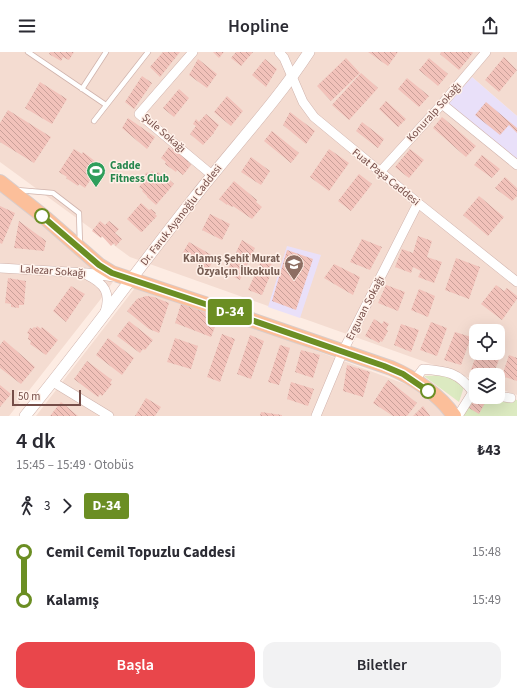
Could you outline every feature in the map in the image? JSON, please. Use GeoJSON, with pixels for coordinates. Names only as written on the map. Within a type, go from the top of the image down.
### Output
{"type":"FeatureCollection","features":[{"type":"Feature","properties":{"kind":"main road"},"geometry":{"type":"LineString","coordinates":[[6,186],[109,272],[391,368],[414,380],[441,401],[454,416]]}},
{"type":"Feature","properties":{"kind":"street","name":"Şule Sokağı"},"geometry":{"type":"LineString","coordinates":[[193,52],[139,114],[212,175]]}},
{"type":"Feature","properties":{"kind":"street","name":"Fuat Paşa Caddesi"},"geometry":{"type":"LineString","coordinates":[[279,52],[284,58],[303,102],[311,114],[418,203],[517,282]]}},
{"type":"Feature","properties":{"kind":"street","name":"Dr. Faruk Ayanoğlu Caddesi"},"geometry":{"type":"LineString","coordinates":[[25,416],[102,319],[130,280],[212,175],[292,77],[309,52]]}},
{"type":"Feature","properties":{"kind":"street","name":"Konuralp Sokağı"},"geometry":{"type":"LineString","coordinates":[[380,172],[442,104],[486,52]]}},
{"type":"Feature","properties":{"kind":"street"},"geometry":{"type":"LineString","coordinates":[[442,104],[517,165]]}},
{"type":"Feature","properties":{"kind":"street","name":"Erguvan Sokağı"},"geometry":{"type":"LineString","coordinates":[[316,416],[343,351],[418,203]]}},
{"type":"Feature","properties":{"kind":"street","name":"Lalezar Sokağı"},"geometry":{"type":"LineString","coordinates":[[0,268],[82,273],[130,280]]}},
{"type":"Feature","properties":{"kind":"street"},"geometry":{"type":"LineString","coordinates":[[82,273],[100,282],[107,292],[108,302],[102,319]]}},
{"type":"Feature","properties":{"kind":"street"},"geometry":{"type":"LineString","coordinates":[[414,380],[422,369],[445,371],[464,381],[469,386]]}},
{"type":"Feature","properties":{"kind":"street"},"geometry":{"type":"LineString","coordinates":[[53,382],[109,416]]}},
{"type":"Feature","properties":{"kind":"street"},"geometry":{"type":"LineString","coordinates":[[505,397],[511,398]]}},
{"type":"Feature","properties":{"kind":"street"},"geometry":{"type":"LineString","coordinates":[[458,416],[469,400]]}},
{"type":"Feature","properties":{"kind":"lane"},"geometry":{"type":"LineString","coordinates":[[28,52],[106,105]]}},
{"type":"Feature","properties":{"kind":"lane"},"geometry":{"type":"LineString","coordinates":[[82,89],[106,52]]}},
{"type":"Feature","properties":{"kind":"lane"},"geometry":{"type":"LineString","coordinates":[[94,121],[148,52]]}},
{"type":"Feature","properties":{"kind":"lane"},"geometry":{"type":"LineString","coordinates":[[6,186],[53,193],[79,213],[81,249]]}},
{"type":"Feature","properties":{"kind":"shaded area"},"geometry":{"type":"Polygon","coordinates":[[[0,52],[517,52],[517,116],[472,77],[517,159],[517,395],[505,391],[505,368],[469,368],[469,378],[130,257],[0,162],[0,52]]]}},
{"type":"Feature","properties":{"kind":"shaded area"},"geometry":{"type":"Polygon","coordinates":[[[472,77],[517,116],[517,159],[448,104],[472,77]]]}},
{"type":"Feature","properties":{"kind":"shaded area"},"geometry":{"type":"Polygon","coordinates":[[[0,189],[120,272],[100,300],[9,416],[0,416],[0,189]]]}},
{"type":"Feature","properties":{"kind":"shaded area","name":"Kalamış Şehit Murat Özyalçın İlkokulu"},"geometry":{"type":"Polygon","coordinates":[[[287,246],[321,255],[300,318],[268,307],[287,246]]]}},
{"type":"Feature","properties":{"kind":"shaded area"},"geometry":{"type":"Polygon","coordinates":[[[138,284],[445,399],[450,416],[36,416],[138,284]]]}},
{"type":"Feature","properties":{"kind":"green space"},"geometry":{"type":"Polygon","coordinates":[[[446,375],[464,387],[459,402],[424,376],[446,375]]]}},
{"type":"Feature","properties":{"kind":"green space"},"geometry":{"type":"Polygon","coordinates":[[[505,398],[517,400],[517,416],[462,416],[470,404],[505,404],[505,398]]]}},
{"type":"Feature","properties":{"kind":"building"},"geometry":{"type":"Polygon","coordinates":[[[50,52],[74,52],[69,60],[63,57],[61,61],[49,54],[50,52]]]}},
{"type":"Feature","properties":{"kind":"building"},"geometry":{"type":"Polygon","coordinates":[[[163,52],[180,52],[160,77],[150,67],[163,52]]]}},
{"type":"Feature","properties":{"kind":"building"},"geometry":{"type":"Polygon","coordinates":[[[213,52],[224,52],[219,58],[213,52]]]}},
{"type":"Feature","properties":{"kind":"building"},"geometry":{"type":"Polygon","coordinates":[[[236,52],[253,52],[241,66],[231,58],[236,52]]]}},
{"type":"Feature","properties":{"kind":"building"},"geometry":{"type":"Polygon","coordinates":[[[368,52],[398,52],[388,66],[368,52]]]}},
{"type":"Feature","properties":{"kind":"building"},"geometry":{"type":"Polygon","coordinates":[[[441,52],[473,53],[459,70],[440,54],[441,52]]]}},
{"type":"Feature","properties":{"kind":"building"},"geometry":{"type":"Polygon","coordinates":[[[504,57],[517,70],[499,92],[485,80],[504,57]]]}},
{"type":"Feature","properties":{"kind":"building"},"geometry":{"type":"Polygon","coordinates":[[[346,58],[360,73],[331,101],[317,86],[346,58]]]}},
{"type":"Feature","properties":{"kind":"building"},"geometry":{"type":"Polygon","coordinates":[[[429,58],[448,74],[438,86],[419,70],[429,58]]]}},
{"type":"Feature","properties":{"kind":"building"},"geometry":{"type":"Polygon","coordinates":[[[198,59],[217,74],[207,88],[189,75],[198,59]]]}},
{"type":"Feature","properties":{"kind":"building"},"geometry":{"type":"Polygon","coordinates":[[[265,59],[277,69],[266,87],[252,75],[265,59]]]}},
{"type":"Feature","properties":{"kind":"building"},"geometry":{"type":"Polygon","coordinates":[[[361,73],[378,88],[349,120],[332,105],[361,73]]]}},
{"type":"Feature","properties":{"kind":"building"},"geometry":{"type":"Polygon","coordinates":[[[142,76],[152,83],[134,109],[125,102],[142,76]]]}},
{"type":"Feature","properties":{"kind":"building"},"geometry":{"type":"Polygon","coordinates":[[[407,78],[429,96],[419,107],[398,89],[407,78]]]}},
{"type":"Feature","properties":{"kind":"building"},"geometry":{"type":"Polygon","coordinates":[[[40,82],[67,99],[52,124],[25,108],[40,82]]]}},
{"type":"Feature","properties":{"kind":"building"},"geometry":{"type":"Polygon","coordinates":[[[179,89],[189,98],[174,117],[163,108],[179,89]]]}},
{"type":"Feature","properties":{"kind":"building"},"geometry":{"type":"Polygon","coordinates":[[[227,96],[243,111],[231,126],[214,112],[227,96]]]}},
{"type":"Feature","properties":{"kind":"building"},"geometry":{"type":"Polygon","coordinates":[[[386,101],[406,119],[398,127],[379,109],[386,101]]]}},
{"type":"Feature","properties":{"kind":"building"},"geometry":{"type":"Polygon","coordinates":[[[486,102],[517,128],[517,133],[509,125],[500,135],[475,115],[486,102]]]}},
{"type":"Feature","properties":{"kind":"building"},"geometry":{"type":"Polygon","coordinates":[[[8,110],[51,137],[34,163],[0,142],[0,123],[8,110]]]}},
{"type":"Feature","properties":{"kind":"building"},"geometry":{"type":"Polygon","coordinates":[[[290,112],[315,131],[306,144],[283,125],[290,112]]]}},
{"type":"Feature","properties":{"kind":"building"},"geometry":{"type":"Polygon","coordinates":[[[206,114],[219,125],[203,145],[190,134],[196,126],[193,124],[196,119],[199,122],[206,114]]]}},
{"type":"Feature","properties":{"kind":"building"},"geometry":{"type":"Polygon","coordinates":[[[442,117],[476,146],[466,157],[433,128],[442,117]]]}},
{"type":"Feature","properties":{"kind":"building"},"geometry":{"type":"Polygon","coordinates":[[[128,118],[155,137],[147,149],[122,128],[128,118]]]}},
{"type":"Feature","properties":{"kind":"building"},"geometry":{"type":"Polygon","coordinates":[[[362,122],[384,139],[378,148],[356,131],[362,122]]]}},
{"type":"Feature","properties":{"kind":"building"},"geometry":{"type":"Polygon","coordinates":[[[272,131],[299,153],[291,163],[264,141],[272,131]]]}},
{"type":"Feature","properties":{"kind":"building"},"geometry":{"type":"Polygon","coordinates":[[[169,147],[172,150],[173,148],[189,161],[188,162],[191,165],[183,175],[165,164],[166,162],[161,158],[169,147]]]}},
{"type":"Feature","properties":{"kind":"building"},"geometry":{"type":"Polygon","coordinates":[[[74,149],[82,154],[83,152],[100,165],[85,188],[79,184],[78,186],[59,172],[74,149]]]}},
{"type":"Feature","properties":{"kind":"building"},"geometry":{"type":"Polygon","coordinates":[[[329,149],[349,163],[329,191],[310,177],[329,149]]]}},
{"type":"Feature","properties":{"kind":"building"},"geometry":{"type":"Polygon","coordinates":[[[410,149],[424,160],[409,178],[395,167],[410,149]]]}},
{"type":"Feature","properties":{"kind":"building"},"geometry":{"type":"Polygon","coordinates":[[[482,155],[500,169],[492,178],[474,165],[482,155]]]}},
{"type":"Feature","properties":{"kind":"building"},"geometry":{"type":"Polygon","coordinates":[[[251,157],[270,171],[261,185],[241,172],[251,157]]]}},
{"type":"Feature","properties":{"kind":"building"},"geometry":{"type":"Polygon","coordinates":[[[152,171],[156,174],[158,172],[163,176],[164,175],[174,184],[156,205],[139,187],[142,183],[140,181],[147,172],[149,174],[152,171]]]}},
{"type":"Feature","properties":{"kind":"building"},"geometry":{"type":"Polygon","coordinates":[[[359,174],[372,184],[351,211],[338,201],[359,174]]]}},
{"type":"Feature","properties":{"kind":"building"},"geometry":{"type":"Polygon","coordinates":[[[505,177],[517,188],[517,196],[512,201],[495,188],[505,177]]]}},
{"type":"Feature","properties":{"kind":"building"},"geometry":{"type":"Polygon","coordinates":[[[234,181],[257,200],[256,202],[262,207],[252,219],[233,206],[227,205],[219,199],[234,181]]]}},
{"type":"Feature","properties":{"kind":"building"},"geometry":{"type":"Polygon","coordinates":[[[479,196],[504,217],[488,236],[463,215],[479,196]]]}},
{"type":"Feature","properties":{"kind":"building"},"geometry":{"type":"Polygon","coordinates":[[[141,203],[149,210],[151,209],[156,213],[155,214],[157,216],[142,232],[127,219],[141,203]]]}},
{"type":"Feature","properties":{"kind":"building"},"geometry":{"type":"Polygon","coordinates":[[[0,206],[15,213],[2,244],[0,243],[0,206]]]}},
{"type":"Feature","properties":{"kind":"building"},"geometry":{"type":"Polygon","coordinates":[[[210,214],[230,224],[222,240],[202,230],[210,214]]]}},
{"type":"Feature","properties":{"kind":"building"},"geometry":{"type":"Polygon","coordinates":[[[19,221],[46,241],[44,251],[14,248],[19,221]]]}},
{"type":"Feature","properties":{"kind":"building"},"geometry":{"type":"Polygon","coordinates":[[[100,221],[105,225],[109,221],[119,229],[115,233],[122,239],[116,246],[114,243],[111,246],[102,236],[101,238],[92,231],[100,221]]]}},
{"type":"Feature","properties":{"kind":"building"},"geometry":{"type":"Polygon","coordinates":[[[418,236],[432,241],[427,257],[442,262],[434,283],[418,277],[421,271],[413,267],[411,273],[395,267],[402,249],[413,253],[418,236]]]}},
{"type":"Feature","properties":{"kind":"building"},"geometry":{"type":"Polygon","coordinates":[[[362,239],[382,247],[370,270],[350,262],[362,239]]]}},
{"type":"Feature","properties":{"kind":"building"},"geometry":{"type":"Polygon","coordinates":[[[242,240],[255,248],[240,280],[226,273],[242,240]]]}},
{"type":"Feature","properties":{"kind":"building"},"geometry":{"type":"Polygon","coordinates":[[[189,242],[215,257],[208,270],[182,254],[189,242]]]}},
{"type":"Feature","properties":{"kind":"building","name":"Kalamış Şehit Murat Özyalçın İlkokulu"},"geometry":{"type":"Polygon","coordinates":[[[287,250],[313,259],[296,310],[272,301],[287,250]]]}},
{"type":"Feature","properties":{"kind":"building"},"geometry":{"type":"Polygon","coordinates":[[[456,258],[480,267],[469,299],[445,290],[456,258]]]}},
{"type":"Feature","properties":{"kind":"building"},"geometry":{"type":"Polygon","coordinates":[[[262,259],[274,266],[262,295],[248,290],[262,259]]]}},
{"type":"Feature","properties":{"kind":"building"},"geometry":{"type":"Polygon","coordinates":[[[334,264],[360,277],[353,295],[324,278],[334,264]]]}},
{"type":"Feature","properties":{"kind":"building"},"geometry":{"type":"Polygon","coordinates":[[[8,278],[26,281],[24,305],[19,305],[19,308],[11,307],[11,304],[5,303],[8,278]]]}},
{"type":"Feature","properties":{"kind":"building"},"geometry":{"type":"Polygon","coordinates":[[[386,285],[405,292],[398,311],[378,303],[386,285]]]}},
{"type":"Feature","properties":{"kind":"building"},"geometry":{"type":"Polygon","coordinates":[[[496,285],[504,291],[507,288],[517,296],[517,299],[502,320],[481,304],[496,285]]]}},
{"type":"Feature","properties":{"kind":"building"},"geometry":{"type":"Polygon","coordinates":[[[71,286],[85,294],[66,322],[53,311],[71,286]]]}},
{"type":"Feature","properties":{"kind":"building"},"geometry":{"type":"Polygon","coordinates":[[[419,289],[435,296],[428,317],[411,310],[419,289]]]}},
{"type":"Feature","properties":{"kind":"building"},"geometry":{"type":"Polygon","coordinates":[[[146,296],[154,297],[169,303],[159,333],[149,329],[127,311],[137,299],[146,296]]]}},
{"type":"Feature","properties":{"kind":"building"},"geometry":{"type":"Polygon","coordinates":[[[181,304],[219,317],[211,337],[175,323],[181,304]]]}},
{"type":"Feature","properties":{"kind":"building"},"geometry":{"type":"Polygon","coordinates":[[[374,319],[382,324],[384,321],[389,324],[386,329],[388,331],[382,342],[380,341],[379,343],[365,336],[374,319]]]}},
{"type":"Feature","properties":{"kind":"building"},"geometry":{"type":"Polygon","coordinates":[[[129,321],[153,340],[145,350],[143,349],[140,353],[117,336],[129,321]]]}},
{"type":"Feature","properties":{"kind":"building"},"geometry":{"type":"Polygon","coordinates":[[[431,322],[447,328],[437,356],[420,350],[431,322]]]}},
{"type":"Feature","properties":{"kind":"building"},"geometry":{"type":"Polygon","coordinates":[[[401,324],[419,330],[411,352],[394,345],[401,324]]]}},
{"type":"Feature","properties":{"kind":"building"},"geometry":{"type":"Polygon","coordinates":[[[37,326],[41,329],[42,327],[58,340],[46,355],[30,344],[31,341],[28,339],[29,334],[27,333],[30,328],[36,328],[37,326]]]}},
{"type":"Feature","properties":{"kind":"building"},"geometry":{"type":"Polygon","coordinates":[[[455,332],[469,336],[469,343],[461,365],[444,360],[455,332]]]}},
{"type":"Feature","properties":{"kind":"building"},"geometry":{"type":"Polygon","coordinates":[[[222,334],[235,339],[220,382],[207,377],[222,334]]]}},
{"type":"Feature","properties":{"kind":"building"},"geometry":{"type":"Polygon","coordinates":[[[250,335],[264,341],[251,379],[237,374],[250,335]]]}},
{"type":"Feature","properties":{"kind":"building"},"geometry":{"type":"Polygon","coordinates":[[[108,338],[134,358],[122,375],[96,355],[108,338]]]}},
{"type":"Feature","properties":{"kind":"building"},"geometry":{"type":"Polygon","coordinates":[[[175,338],[198,346],[191,369],[167,362],[175,338]]]}},
{"type":"Feature","properties":{"kind":"building"},"geometry":{"type":"Polygon","coordinates":[[[4,340],[35,367],[21,384],[0,368],[0,345],[4,340]]]}},
{"type":"Feature","properties":{"kind":"building"},"geometry":{"type":"Polygon","coordinates":[[[280,345],[290,348],[279,385],[268,382],[280,345]]]}},
{"type":"Feature","properties":{"kind":"building"},"geometry":{"type":"Polygon","coordinates":[[[301,350],[320,355],[313,378],[295,372],[301,350]]]}},
{"type":"Feature","properties":{"kind":"building"},"geometry":{"type":"Polygon","coordinates":[[[509,355],[517,358],[517,381],[505,377],[505,368],[509,355]]]}},
{"type":"Feature","properties":{"kind":"building"},"geometry":{"type":"Polygon","coordinates":[[[475,360],[499,360],[496,368],[472,368],[475,360]]]}},
{"type":"Feature","properties":{"kind":"building"},"geometry":{"type":"Polygon","coordinates":[[[87,361],[112,380],[110,383],[112,384],[102,396],[100,394],[98,397],[74,379],[87,361]]]}},
{"type":"Feature","properties":{"kind":"building"},"geometry":{"type":"Polygon","coordinates":[[[347,365],[370,372],[363,397],[343,391],[347,365]]]}},
{"type":"Feature","properties":{"kind":"building"},"geometry":{"type":"Polygon","coordinates":[[[388,380],[417,403],[407,416],[393,416],[373,403],[388,380]]]}},
{"type":"Feature","properties":{"kind":"building"},"geometry":{"type":"Polygon","coordinates":[[[291,382],[314,389],[308,406],[287,399],[291,382]]]}},
{"type":"Feature","properties":{"kind":"building"},"geometry":{"type":"Polygon","coordinates":[[[0,385],[11,394],[0,407],[0,385]]]}},
{"type":"Feature","properties":{"kind":"building"},"geometry":{"type":"Polygon","coordinates":[[[146,398],[161,407],[155,416],[135,416],[146,398]]]}},
{"type":"Feature","properties":{"kind":"building"},"geometry":{"type":"Polygon","coordinates":[[[61,402],[78,416],[50,416],[61,402]]]}},
{"type":"Feature","properties":{"kind":"building"},"geometry":{"type":"Polygon","coordinates":[[[472,404],[484,404],[479,414],[469,408],[472,404]]]}},
{"type":"Feature","properties":{"kind":"building"},"geometry":{"type":"Polygon","coordinates":[[[423,406],[430,416],[413,416],[423,406]]]}},
{"type":"Feature","properties":{"kind":"building"},"geometry":{"type":"Polygon","coordinates":[[[261,412],[282,415],[282,416],[260,416],[261,412]]]}},
{"type":"Feature","properties":{"kind":"bus line","name":"D-34"},"geometry":{"type":"LineString","coordinates":[[42,216],[109,272],[384,366],[414,380],[428,391]]}},
{"type":"Feature","properties":{"kind":"place","name":"Cadde Fitness Club"},"geometry":{"type":"Point","coordinates":[96,188]}},
{"type":"Feature","properties":{"kind":"place","name":"Kalamış Şehit Murat Özyalçın İlkokulu"},"geometry":{"type":"Point","coordinates":[294,281]}}]}
